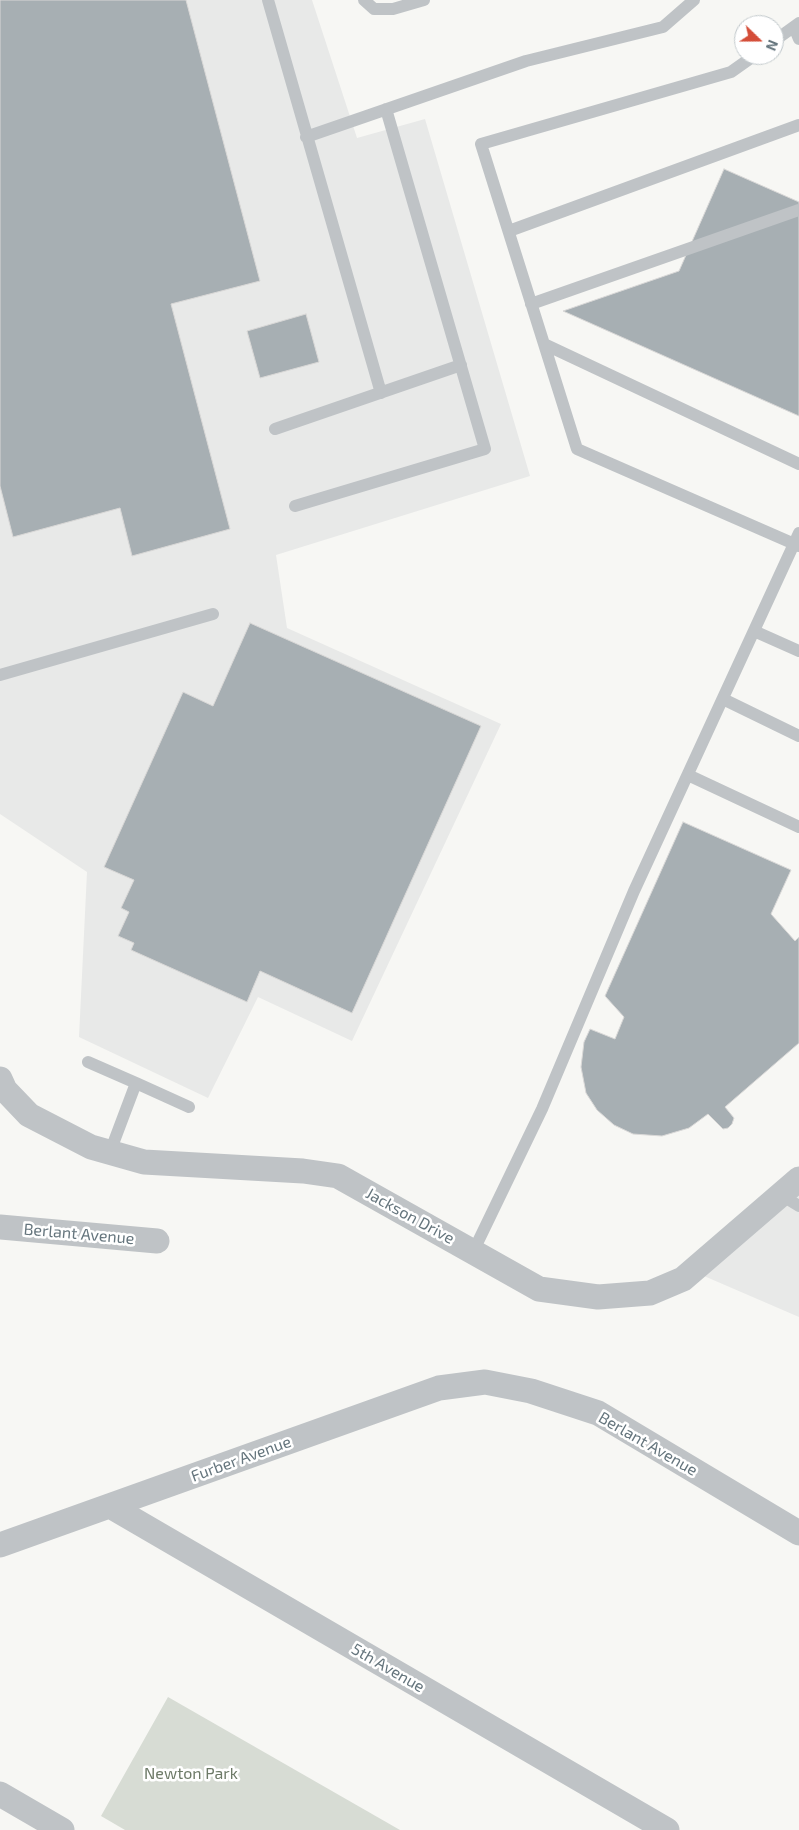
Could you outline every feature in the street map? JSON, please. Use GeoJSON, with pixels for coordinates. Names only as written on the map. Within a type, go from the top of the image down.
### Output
{"type":"FeatureCollection","features":[{"type":"Feature","properties":{"kind":"street","name":"Jackson Drive"},"geometry":{"type":"LineString","coordinates":[[0,1078],[5,1090],[29,1116],[91,1147],[144,1162],[303,1171],[338,1176],[539,1289],[598,1297],[650,1293],[683,1279],[793,1193]]}},
{"type":"Feature","properties":{"kind":"street","name":"Berlant Avenue"},"geometry":{"type":"LineString","coordinates":[[0,1227],[157,1241]]}},
{"type":"Feature","properties":{"kind":"street","name":"Berlant Avenue"},"geometry":{"type":"LineString","coordinates":[[485,1382],[531,1391],[598,1413],[799,1533]]}},
{"type":"Feature","properties":{"kind":"street","name":"Furber Avenue"},"geometry":{"type":"LineString","coordinates":[[0,1546],[439,1388],[485,1382]]}},
{"type":"Feature","properties":{"kind":"street","name":"5th Avenue"},"geometry":{"type":"LineString","coordinates":[[110,1506],[666,1830]]}},
{"type":"Feature","properties":{"kind":"street"},"geometry":{"type":"LineString","coordinates":[[0,1794],[62,1830]]}},
{"type":"Feature","properties":{"kind":"lane"},"geometry":{"type":"LineString","coordinates":[[268,0],[381,393]]}},
{"type":"Feature","properties":{"kind":"lane"},"geometry":{"type":"LineString","coordinates":[[364,0],[374,10],[393,9],[424,0]]}},
{"type":"Feature","properties":{"kind":"lane"},"geometry":{"type":"LineString","coordinates":[[306,137],[526,61],[663,27],[694,0]]}},
{"type":"Feature","properties":{"kind":"lane"},"geometry":{"type":"LineString","coordinates":[[784,36],[797,29]]}},
{"type":"Feature","properties":{"kind":"lane"},"geometry":{"type":"LineString","coordinates":[[473,1252],[542,1109],[634,891],[797,541],[577,450],[482,144],[731,72],[741,65]]}},
{"type":"Feature","properties":{"kind":"lane"},"geometry":{"type":"LineString","coordinates":[[295,506],[486,449],[386,109]]}},
{"type":"Feature","properties":{"kind":"lane"},"geometry":{"type":"LineString","coordinates":[[509,231],[799,125]]}},
{"type":"Feature","properties":{"kind":"lane"},"geometry":{"type":"LineString","coordinates":[[531,304],[799,210]]}},
{"type":"Feature","properties":{"kind":"lane"},"geometry":{"type":"LineString","coordinates":[[544,344],[799,464]]}},
{"type":"Feature","properties":{"kind":"lane"},"geometry":{"type":"LineString","coordinates":[[275,428],[461,366]]}},
{"type":"Feature","properties":{"kind":"lane"},"geometry":{"type":"LineString","coordinates":[[0,675],[213,614]]}},
{"type":"Feature","properties":{"kind":"lane"},"geometry":{"type":"LineString","coordinates":[[754,631],[799,651]]}},
{"type":"Feature","properties":{"kind":"lane"},"geometry":{"type":"LineString","coordinates":[[723,699],[799,736]]}},
{"type":"Feature","properties":{"kind":"lane"},"geometry":{"type":"LineString","coordinates":[[688,775],[799,827]]}},
{"type":"Feature","properties":{"kind":"lane"},"geometry":{"type":"LineString","coordinates":[[88,1062],[188,1107]]}},
{"type":"Feature","properties":{"kind":"lane"},"geometry":{"type":"LineString","coordinates":[[110,1152],[136,1083]]}},
{"type":"Feature","properties":{"kind":"shaded area"},"geometry":{"type":"Polygon","coordinates":[[[0,0],[312,0],[357,138],[425,119],[530,476],[276,555],[287,628],[501,724],[352,1041],[258,997],[208,1098],[79,1037],[87,872],[0,814],[0,0]]]}},
{"type":"Feature","properties":{"kind":"shaded area"},"geometry":{"type":"Polygon","coordinates":[[[799,1192],[799,1317],[704,1276],[799,1192]]]}},
{"type":"Feature","properties":{"kind":"green space","name":"Newton Park"},"geometry":{"type":"Polygon","coordinates":[[[168,1697],[400,1830],[125,1830],[101,1816],[168,1697]]]}},
{"type":"Feature","properties":{"kind":"building"},"geometry":{"type":"Polygon","coordinates":[[[0,0],[186,0],[260,281],[171,304],[230,529],[132,556],[120,508],[13,537],[0,486],[0,0]]]}},
{"type":"Feature","properties":{"kind":"building"},"geometry":{"type":"Polygon","coordinates":[[[724,169],[799,202],[799,416],[563,311],[679,271],[724,169]]]}},
{"type":"Feature","properties":{"kind":"building"},"geometry":{"type":"Polygon","coordinates":[[[306,314],[319,362],[260,378],[247,331],[306,314]]]}},
{"type":"Feature","properties":{"kind":"building"},"geometry":{"type":"Polygon","coordinates":[[[250,623],[481,726],[352,1013],[260,971],[247,1002],[131,950],[134,943],[118,936],[129,912],[121,908],[134,880],[104,867],[183,692],[213,706],[250,623]]]}},
{"type":"Feature","properties":{"kind":"building"},"geometry":{"type":"Polygon","coordinates":[[[683,822],[791,870],[771,914],[795,941],[799,937],[799,1043],[725,1107],[734,1118],[728,1128],[723,1129],[708,1114],[689,1128],[662,1136],[633,1134],[614,1125],[597,1110],[586,1093],[581,1067],[584,1042],[590,1029],[615,1039],[624,1017],[605,996],[683,822]]]}}]}
